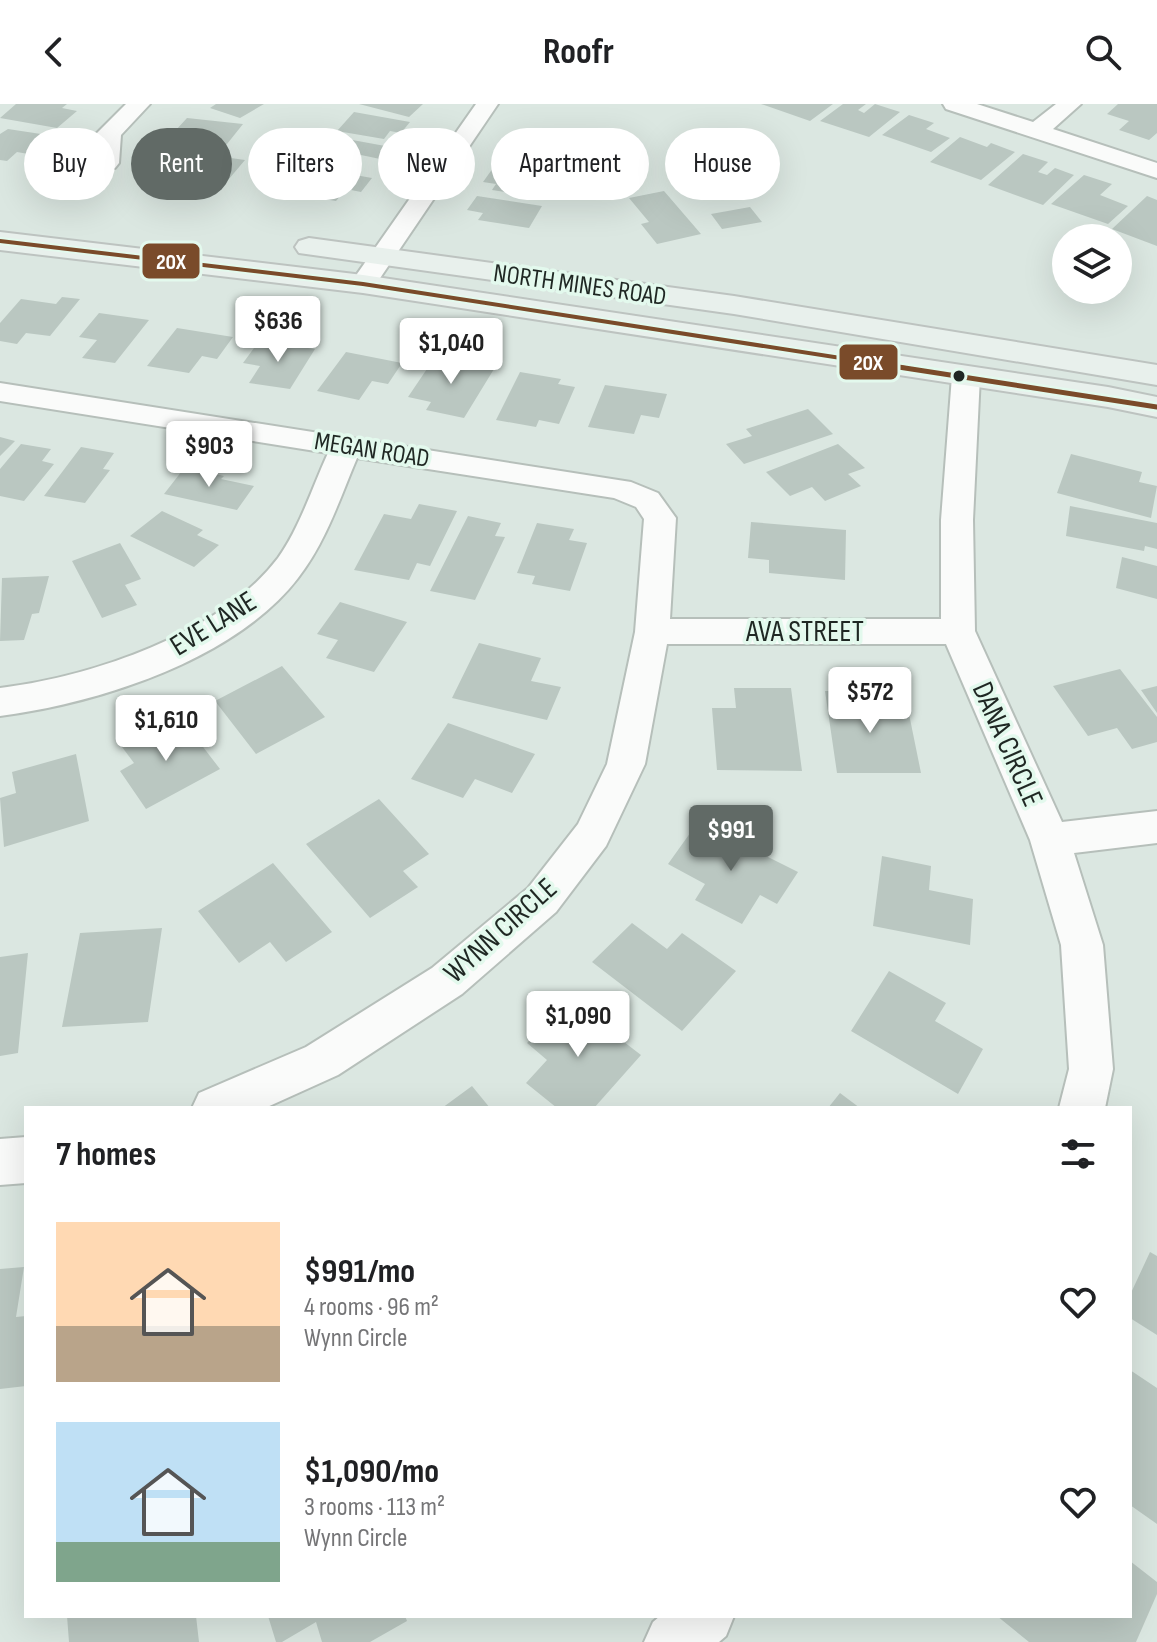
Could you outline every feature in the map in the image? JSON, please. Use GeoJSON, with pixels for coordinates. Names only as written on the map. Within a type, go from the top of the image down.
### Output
{"type":"FeatureCollection","features":[{"type":"Feature","properties":{"kind":"main road","name":"NORTH MINES ROAD"},"geometry":{"type":"LineString","coordinates":[[0,241],[363,284],[1157,407]]}},
{"type":"Feature","properties":{"kind":"main road","name":"NORTH MINES ROAD"},"geometry":{"type":"LineString","coordinates":[[277,243],[385,255],[947,339],[1157,375]]}},
{"type":"Feature","properties":{"kind":"main road"},"geometry":{"type":"LineString","coordinates":[[966,376],[989,366],[1009,363],[1157,386]]}},
{"type":"Feature","properties":{"kind":"street"},"geometry":{"type":"LineString","coordinates":[[114,128],[139,104]]}},
{"type":"Feature","properties":{"kind":"street"},"geometry":{"type":"LineString","coordinates":[[363,284],[487,104]]}},
{"type":"Feature","properties":{"kind":"street"},"geometry":{"type":"LineString","coordinates":[[954,104],[1157,171]]}},
{"type":"Feature","properties":{"kind":"street"},"geometry":{"type":"LineString","coordinates":[[1037,131],[1070,104]]}},
{"type":"Feature","properties":{"kind":"street","name":"DANA CIRCLE"},"geometry":{"type":"LineString","coordinates":[[966,376],[957,520],[958,631],[1050,840],[1082,945],[1091,1069],[1082,1106]]}},
{"type":"Feature","properties":{"kind":"street","name":"MEGAN ROAD"},"geometry":{"type":"LineString","coordinates":[[0,392],[620,489],[647,500]]}},
{"type":"Feature","properties":{"kind":"street","name":"EVE LANE"},"geometry":{"type":"LineString","coordinates":[[0,702],[40,699],[128,673],[242,610],[278,580],[301,545],[347,445]]}},
{"type":"Feature","properties":{"kind":"street","name":"WYNN CIRCLE"},"geometry":{"type":"LineString","coordinates":[[220,1106],[322,1061],[447,981],[542,900],[592,835],[626,764],[652,632],[660,518],[647,500]]}},
{"type":"Feature","properties":{"kind":"street","name":"AVA STREET"},"geometry":{"type":"LineString","coordinates":[[652,632],[958,631]]}},
{"type":"Feature","properties":{"kind":"street"},"geometry":{"type":"LineString","coordinates":[[1050,840],[1157,827]]}},
{"type":"Feature","properties":{"kind":"street"},"geometry":{"type":"LineString","coordinates":[[0,1162],[24,1160]]}},
{"type":"Feature","properties":{"kind":"street"},"geometry":{"type":"LineString","coordinates":[[673,1642],[703,1618]]}},
{"type":"Feature","properties":{"kind":"building"},"geometry":{"type":"Polygon","coordinates":[[[16,104],[67,104],[62,108],[77,111],[57,128],[0,118],[16,104]]]}},
{"type":"Feature","properties":{"kind":"building"},"geometry":{"type":"Polygon","coordinates":[[[216,104],[264,104],[240,118],[210,108],[216,104]]]}},
{"type":"Feature","properties":{"kind":"building"},"geometry":{"type":"Polygon","coordinates":[[[359,104],[423,104],[409,117],[359,104]]]}},
{"type":"Feature","properties":{"kind":"building"},"geometry":{"type":"Polygon","coordinates":[[[761,104],[833,104],[810,121],[761,104]]]}},
{"type":"Feature","properties":{"kind":"building"},"geometry":{"type":"Polygon","coordinates":[[[843,104],[866,104],[858,110],[864,113],[875,104],[900,112],[869,137],[820,121],[843,104]]]}},
{"type":"Feature","properties":{"kind":"building"},"geometry":{"type":"Polygon","coordinates":[[[1118,104],[1157,104],[1157,133],[1149,140],[1119,130],[1129,121],[1107,114],[1118,104]]]}},
{"type":"Feature","properties":{"kind":"building"},"geometry":{"type":"Polygon","coordinates":[[[354,112],[410,122],[405,128],[378,128],[378,138],[362,135],[362,128],[340,128],[354,112]]]}},
{"type":"Feature","properties":{"kind":"building"},"geometry":{"type":"Polygon","coordinates":[[[909,115],[934,123],[926,129],[950,138],[931,152],[882,135],[909,115]]]}},
{"type":"Feature","properties":{"kind":"building"},"geometry":{"type":"Polygon","coordinates":[[[187,118],[243,124],[232,138],[232,128],[178,128],[187,118]]]}},
{"type":"Feature","properties":{"kind":"building"},"geometry":{"type":"Polygon","coordinates":[[[8,129],[24,131],[24,153],[17,152],[7,161],[0,160],[0,134],[8,129]]]}},
{"type":"Feature","properties":{"kind":"building"},"geometry":{"type":"Polygon","coordinates":[[[960,137],[987,147],[991,143],[1015,152],[981,180],[930,162],[960,137]]]}},
{"type":"Feature","properties":{"kind":"building"},"geometry":{"type":"Polygon","coordinates":[[[362,142],[378,145],[378,159],[362,155],[362,142]]]}},
{"type":"Feature","properties":{"kind":"building"},"geometry":{"type":"Polygon","coordinates":[[[1023,154],[1048,162],[1038,172],[1047,175],[1055,168],[1074,175],[1043,205],[988,185],[1023,154]]]}},
{"type":"Feature","properties":{"kind":"building"},"geometry":{"type":"Polygon","coordinates":[[[232,158],[245,160],[232,175],[232,158]]]}},
{"type":"Feature","properties":{"kind":"building"},"geometry":{"type":"Polygon","coordinates":[[[491,171],[491,183],[483,182],[491,171]]]}},
{"type":"Feature","properties":{"kind":"building"},"geometry":{"type":"Polygon","coordinates":[[[1084,175],[1112,184],[1100,195],[1128,206],[1108,224],[1051,204],[1084,175]]]}},
{"type":"Feature","properties":{"kind":"building"},"geometry":{"type":"Polygon","coordinates":[[[362,176],[372,178],[362,191],[362,176]]]}},
{"type":"Feature","properties":{"kind":"building"},"geometry":{"type":"Polygon","coordinates":[[[664,191],[665,200],[672,200],[701,234],[657,244],[641,224],[649,222],[631,200],[649,200],[649,194],[664,191]]]}},
{"type":"Feature","properties":{"kind":"building"},"geometry":{"type":"Polygon","coordinates":[[[477,196],[542,206],[529,228],[478,220],[483,213],[467,210],[477,196]]]}},
{"type":"Feature","properties":{"kind":"building"},"geometry":{"type":"Polygon","coordinates":[[[1147,196],[1157,200],[1157,246],[1132,237],[1132,224],[1117,224],[1147,196]]]}},
{"type":"Feature","properties":{"kind":"building"},"geometry":{"type":"Polygon","coordinates":[[[750,207],[762,222],[722,229],[711,214],[750,207]]]}},
{"type":"Feature","properties":{"kind":"building"},"geometry":{"type":"Polygon","coordinates":[[[62,297],[80,299],[50,336],[26,333],[17,344],[0,341],[0,323],[21,299],[56,304],[62,297]]]}},
{"type":"Feature","properties":{"kind":"building"},"geometry":{"type":"Polygon","coordinates":[[[99,313],[149,320],[115,363],[82,358],[97,340],[79,337],[99,313]]]}},
{"type":"Feature","properties":{"kind":"building"},"geometry":{"type":"Polygon","coordinates":[[[177,328],[233,337],[217,359],[202,356],[189,373],[147,366],[177,328]]]}},
{"type":"Feature","properties":{"kind":"building"},"geometry":{"type":"Polygon","coordinates":[[[259,341],[315,349],[290,389],[249,383],[260,366],[243,363],[259,341]]]}},
{"type":"Feature","properties":{"kind":"building"},"geometry":{"type":"Polygon","coordinates":[[[346,352],[402,363],[388,384],[372,381],[359,400],[317,391],[346,352]]]}},
{"type":"Feature","properties":{"kind":"building"},"geometry":{"type":"Polygon","coordinates":[[[435,357],[494,369],[464,418],[426,410],[431,402],[408,397],[435,357]]]}},
{"type":"Feature","properties":{"kind":"building"},"geometry":{"type":"Polygon","coordinates":[[[520,372],[561,379],[558,384],[575,387],[559,424],[539,420],[536,427],[496,420],[520,372]]]}},
{"type":"Feature","properties":{"kind":"building"},"geometry":{"type":"Polygon","coordinates":[[[605,385],[667,394],[659,418],[641,415],[634,434],[588,427],[605,385]]]}},
{"type":"Feature","properties":{"kind":"building"},"geometry":{"type":"Polygon","coordinates":[[[808,409],[833,434],[744,464],[726,444],[752,436],[746,429],[808,409]]]}},
{"type":"Feature","properties":{"kind":"building"},"geometry":{"type":"Polygon","coordinates":[[[0,437],[15,441],[0,456],[0,437]]]}},
{"type":"Feature","properties":{"kind":"building"},"geometry":{"type":"Polygon","coordinates":[[[21,444],[51,449],[42,461],[54,464],[24,501],[0,496],[0,469],[21,444]]]}},
{"type":"Feature","properties":{"kind":"building"},"geometry":{"type":"Polygon","coordinates":[[[838,444],[865,468],[848,474],[861,486],[825,501],[812,487],[790,496],[766,472],[838,444]]]}},
{"type":"Feature","properties":{"kind":"building"},"geometry":{"type":"Polygon","coordinates":[[[81,447],[114,453],[103,469],[110,470],[85,503],[44,496],[81,447]]]}},
{"type":"Feature","properties":{"kind":"building"},"geometry":{"type":"Polygon","coordinates":[[[1071,454],[1142,472],[1139,482],[1157,486],[1151,518],[1057,493],[1071,454]]]}},
{"type":"Feature","properties":{"kind":"building"},"geometry":{"type":"Polygon","coordinates":[[[185,467],[254,486],[237,510],[164,494],[185,467]]]}},
{"type":"Feature","properties":{"kind":"building"},"geometry":{"type":"Polygon","coordinates":[[[419,504],[457,511],[430,566],[417,563],[409,580],[354,570],[384,514],[411,519],[419,504]]]}},
{"type":"Feature","properties":{"kind":"building"},"geometry":{"type":"Polygon","coordinates":[[[1070,506],[1157,523],[1157,549],[1145,546],[1144,551],[1066,536],[1070,506]]]}},
{"type":"Feature","properties":{"kind":"building"},"geometry":{"type":"Polygon","coordinates":[[[162,511],[203,530],[197,535],[219,545],[194,567],[130,536],[162,511]]]}},
{"type":"Feature","properties":{"kind":"building"},"geometry":{"type":"Polygon","coordinates":[[[468,516],[501,523],[495,536],[505,537],[475,600],[430,591],[468,516]]]}},
{"type":"Feature","properties":{"kind":"building"},"geometry":{"type":"Polygon","coordinates":[[[751,522],[846,530],[845,580],[769,573],[769,560],[748,558],[751,522]]]}},
{"type":"Feature","properties":{"kind":"building"},"geometry":{"type":"Polygon","coordinates":[[[537,523],[574,529],[569,540],[587,543],[570,591],[532,584],[535,576],[517,573],[537,523]]]}},
{"type":"Feature","properties":{"kind":"building"},"geometry":{"type":"Polygon","coordinates":[[[120,543],[141,579],[125,585],[137,605],[102,618],[72,561],[120,543]]]}},
{"type":"Feature","properties":{"kind":"building"},"geometry":{"type":"Polygon","coordinates":[[[1122,557],[1157,566],[1157,599],[1116,588],[1122,557]]]}},
{"type":"Feature","properties":{"kind":"building"},"geometry":{"type":"Polygon","coordinates":[[[49,576],[39,613],[32,614],[24,640],[0,641],[2,578],[49,576]]]}},
{"type":"Feature","properties":{"kind":"building"},"geometry":{"type":"Polygon","coordinates":[[[340,602],[407,622],[374,672],[326,658],[338,640],[317,634],[340,602]]]}},
{"type":"Feature","properties":{"kind":"building"},"geometry":{"type":"Polygon","coordinates":[[[479,643],[541,658],[531,681],[561,687],[547,720],[452,698],[479,643]]]}},
{"type":"Feature","properties":{"kind":"building"},"geometry":{"type":"Polygon","coordinates":[[[282,666],[325,717],[256,754],[215,701],[282,666]]]}},
{"type":"Feature","properties":{"kind":"building"},"geometry":{"type":"Polygon","coordinates":[[[1120,669],[1157,717],[1157,742],[1132,749],[1117,728],[1088,736],[1053,686],[1120,669]]]}},
{"type":"Feature","properties":{"kind":"building"},"geometry":{"type":"Polygon","coordinates":[[[1157,686],[1157,713],[1141,690],[1157,686]]]}},
{"type":"Feature","properties":{"kind":"building"},"geometry":{"type":"Polygon","coordinates":[[[734,688],[791,688],[802,771],[717,770],[712,708],[736,708],[734,688]]]}},
{"type":"Feature","properties":{"kind":"building"},"geometry":{"type":"Polygon","coordinates":[[[825,691],[879,691],[882,709],[908,709],[921,773],[837,773],[825,691]]]}},
{"type":"Feature","properties":{"kind":"building"},"geometry":{"type":"Polygon","coordinates":[[[180,717],[220,769],[146,809],[120,771],[134,763],[122,747],[180,717]]]}},
{"type":"Feature","properties":{"kind":"building"},"geometry":{"type":"Polygon","coordinates":[[[448,723],[535,754],[512,793],[475,779],[463,798],[411,779],[448,723]]]}},
{"type":"Feature","properties":{"kind":"building"},"geometry":{"type":"Polygon","coordinates":[[[76,754],[89,821],[4,847],[0,798],[16,793],[12,772],[76,754]]]}},
{"type":"Feature","properties":{"kind":"building"},"geometry":{"type":"Polygon","coordinates":[[[379,799],[429,854],[403,871],[418,887],[370,918],[306,844],[379,799]]]}},
{"type":"Feature","properties":{"kind":"building"},"geometry":{"type":"Polygon","coordinates":[[[698,822],[798,872],[777,904],[760,895],[742,924],[695,900],[705,884],[668,864],[698,822]]]}},
{"type":"Feature","properties":{"kind":"building"},"geometry":{"type":"Polygon","coordinates":[[[882,856],[931,866],[929,890],[973,899],[970,945],[873,926],[882,856]]]}},
{"type":"Feature","properties":{"kind":"building"},"geometry":{"type":"Polygon","coordinates":[[[273,863],[332,932],[286,962],[270,942],[239,963],[198,911],[273,863]]]}},
{"type":"Feature","properties":{"kind":"building"},"geometry":{"type":"Polygon","coordinates":[[[632,923],[667,949],[682,933],[736,971],[682,1031],[592,962],[632,923]]]}},
{"type":"Feature","properties":{"kind":"building"},"geometry":{"type":"Polygon","coordinates":[[[162,928],[148,1022],[62,1027],[80,933],[162,928]]]}},
{"type":"Feature","properties":{"kind":"building"},"geometry":{"type":"Polygon","coordinates":[[[28,953],[18,1053],[0,1056],[0,957],[28,953]]]}},
{"type":"Feature","properties":{"kind":"building"},"geometry":{"type":"Polygon","coordinates":[[[889,971],[946,1003],[935,1021],[983,1049],[958,1094],[851,1031],[889,971]]]}},
{"type":"Feature","properties":{"kind":"building"},"geometry":{"type":"Polygon","coordinates":[[[568,999],[641,1055],[596,1106],[555,1106],[526,1083],[547,1060],[527,1043],[568,999]]]}},
{"type":"Feature","properties":{"kind":"building"},"geometry":{"type":"Polygon","coordinates":[[[472,1086],[488,1106],[445,1106],[472,1086]]]}},
{"type":"Feature","properties":{"kind":"building"},"geometry":{"type":"Polygon","coordinates":[[[840,1093],[857,1106],[830,1106],[840,1093]]]}},
{"type":"Feature","properties":{"kind":"building"},"geometry":{"type":"Polygon","coordinates":[[[1150,1252],[1157,1256],[1157,1335],[1132,1319],[1132,1291],[1150,1252]]]}},
{"type":"Feature","properties":{"kind":"building"},"geometry":{"type":"Polygon","coordinates":[[[24,1267],[16,1317],[24,1316],[24,1386],[0,1389],[0,1269],[24,1267]]]}},
{"type":"Feature","properties":{"kind":"building"},"geometry":{"type":"Polygon","coordinates":[[[1132,1371],[1157,1388],[1157,1524],[1132,1506],[1132,1371]]]}},
{"type":"Feature","properties":{"kind":"building"},"geometry":{"type":"Polygon","coordinates":[[[1132,1563],[1157,1582],[1157,1594],[1136,1642],[1029,1642],[999,1618],[1132,1618],[1132,1563]]]}},
{"type":"Feature","properties":{"kind":"building"},"geometry":{"type":"Polygon","coordinates":[[[67,1618],[196,1618],[199,1642],[69,1642],[67,1618]]]}},
{"type":"Feature","properties":{"kind":"building"},"geometry":{"type":"Polygon","coordinates":[[[269,1618],[406,1618],[407,1621],[370,1642],[322,1642],[316,1622],[282,1642],[276,1642],[269,1618]]]}},
{"type":"Feature","properties":{"kind":"transit line","name":"20X"},"geometry":{"type":"LineString","coordinates":[[0,241],[363,284],[1157,407]]}}]}
